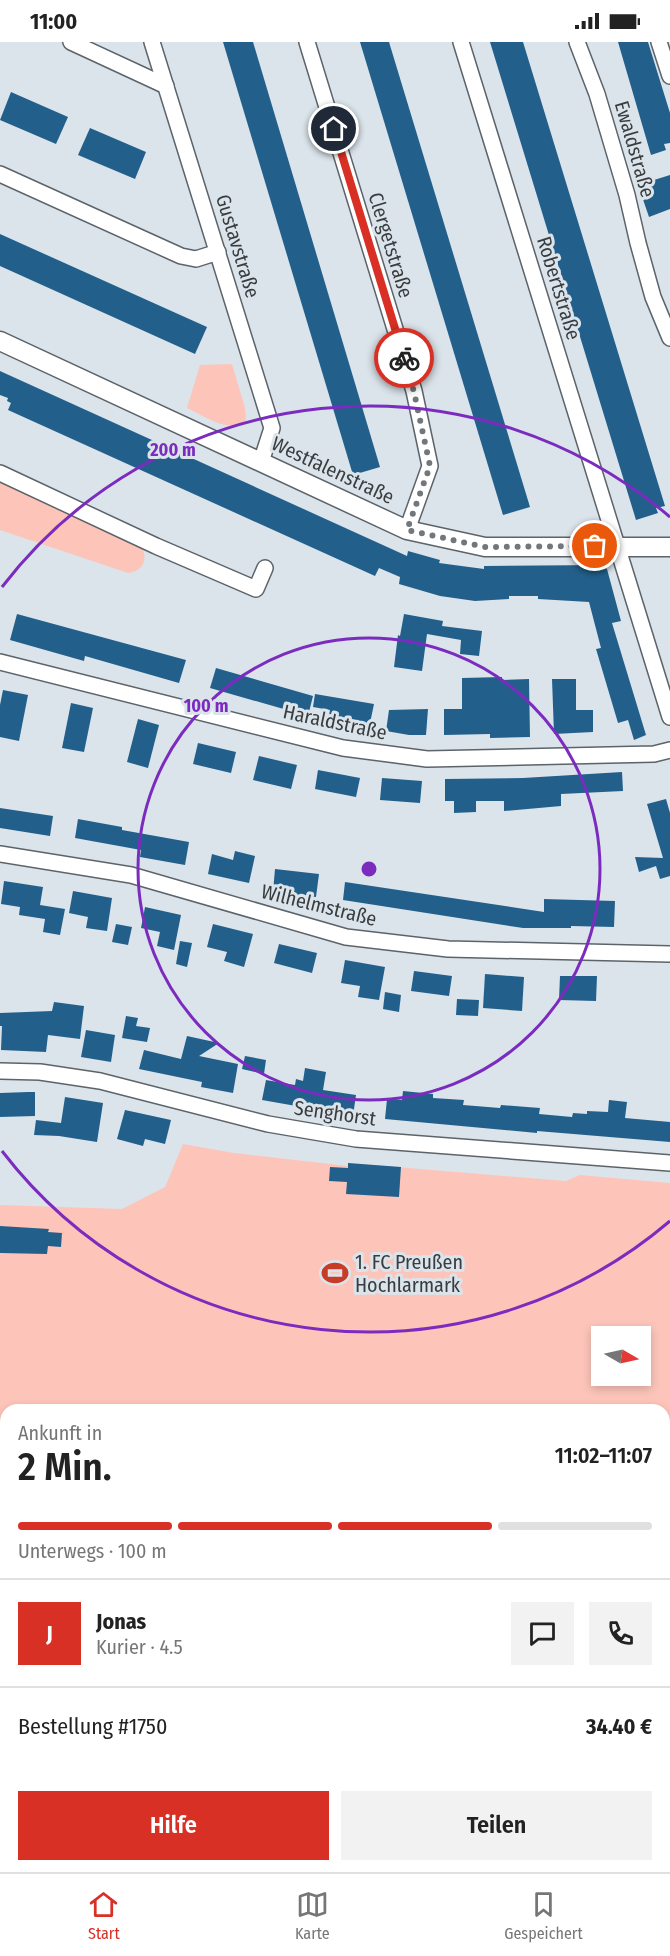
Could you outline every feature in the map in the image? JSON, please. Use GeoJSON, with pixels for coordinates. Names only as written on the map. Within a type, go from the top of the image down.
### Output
{"type":"FeatureCollection","features":[{"type":"Feature","properties":{"kind":"street"},"geometry":{"type":"LineString","coordinates":[[71,42],[166,86]]}},
{"type":"Feature","properties":{"kind":"street","name":"Gustavstraße"},"geometry":{"type":"LineString","coordinates":[[152,42],[273,428],[261,462]]}},
{"type":"Feature","properties":{"kind":"street","name":"Clergetstraße"},"geometry":{"type":"LineString","coordinates":[[307,42],[414,392],[430,466],[407,530]]}},
{"type":"Feature","properties":{"kind":"street","name":"Robertstraße"},"geometry":{"type":"LineString","coordinates":[[461,42],[670,717]]}},
{"type":"Feature","properties":{"kind":"street","name":"Ewaldstraße"},"geometry":{"type":"LineString","coordinates":[[577,42],[597,94],[627,195],[652,297],[670,338]]}},
{"type":"Feature","properties":{"kind":"street"},"geometry":{"type":"LineString","coordinates":[[659,42],[670,76]]}},
{"type":"Feature","properties":{"kind":"street"},"geometry":{"type":"LineString","coordinates":[[0,174],[181,256],[196,259],[218,252]]}},
{"type":"Feature","properties":{"kind":"street","name":"Westfalenstraße"},"geometry":{"type":"LineString","coordinates":[[0,341],[407,530],[485,547],[670,547]]}},
{"type":"Feature","properties":{"kind":"street"},"geometry":{"type":"LineString","coordinates":[[0,473],[156,546],[256,589],[265,568]]}},
{"type":"Feature","properties":{"kind":"street","name":"Haraldstraße"},"geometry":{"type":"LineString","coordinates":[[0,662],[343,748],[388,755],[427,759],[654,754],[670,750]]}},
{"type":"Feature","properties":{"kind":"street","name":"Wilhelmstraße"},"geometry":{"type":"LineString","coordinates":[[0,854],[131,875],[346,937],[447,950],[670,954]]}},
{"type":"Feature","properties":{"kind":"street","name":"Senghorst"},"geometry":{"type":"LineString","coordinates":[[0,1071],[40,1072],[91,1079],[268,1124],[356,1139],[670,1163]]}},
{"type":"Feature","properties":{"kind":"shaded area"},"geometry":{"type":"Polygon","coordinates":[[[232,364],[245,408],[246,421],[239,425],[224,425],[187,408],[200,365],[232,364]]]}},
{"type":"Feature","properties":{"kind":"shaded area"},"geometry":{"type":"Polygon","coordinates":[[[0,481],[142,547],[143,564],[137,570],[128,573],[0,530],[0,481]]]}},
{"type":"Feature","properties":{"kind":"shaded area","name":"1. FC Preußen Hochlarmark"},"geometry":{"type":"Polygon","coordinates":[[[183,1144],[234,1153],[348,1166],[348,1163],[566,1181],[580,1175],[670,1183],[670,1404],[0,1404],[0,1205],[122,1209],[165,1187],[183,1144]]]}},
{"type":"Feature","properties":{"kind":"building"},"geometry":{"type":"Polygon","coordinates":[[[223,42],[253,42],[380,467],[353,475],[223,42]]]}},
{"type":"Feature","properties":{"kind":"building"},"geometry":{"type":"Polygon","coordinates":[[[360,42],[389,42],[530,507],[503,515],[360,42]]]}},
{"type":"Feature","properties":{"kind":"building"},"geometry":{"type":"Polygon","coordinates":[[[490,42],[523,42],[665,506],[656,508],[658,513],[636,520],[490,42]]]}},
{"type":"Feature","properties":{"kind":"building"},"geometry":{"type":"Polygon","coordinates":[[[618,42],[648,42],[670,113],[670,143],[664,144],[666,150],[651,155],[618,42]]]}},
{"type":"Feature","properties":{"kind":"building"},"geometry":{"type":"Polygon","coordinates":[[[11,92],[68,117],[56,144],[0,120],[11,92]]]}},
{"type":"Feature","properties":{"kind":"building"},"geometry":{"type":"Polygon","coordinates":[[[90,128],[146,152],[135,179],[78,155],[90,128]]]}},
{"type":"Feature","properties":{"kind":"building"},"geometry":{"type":"Polygon","coordinates":[[[670,175],[670,209],[649,217],[638,185],[670,175]]]}},
{"type":"Feature","properties":{"kind":"building"},"geometry":{"type":"Polygon","coordinates":[[[0,234],[207,327],[195,354],[0,266],[0,234]]]}},
{"type":"Feature","properties":{"kind":"building"},"geometry":{"type":"Polygon","coordinates":[[[0,371],[407,556],[408,551],[440,560],[439,563],[484,569],[484,566],[601,565],[607,569],[621,621],[612,623],[646,735],[634,740],[628,720],[618,723],[596,649],[601,648],[589,602],[538,599],[538,596],[509,596],[509,599],[475,601],[440,596],[399,584],[400,577],[379,568],[375,576],[8,410],[11,403],[7,401],[8,398],[0,395],[0,371]]]}},
{"type":"Feature","properties":{"kind":"building"},"geometry":{"type":"Polygon","coordinates":[[[17,614],[186,660],[179,683],[85,656],[84,661],[10,640],[17,614]]]}},
{"type":"Feature","properties":{"kind":"building"},"geometry":{"type":"Polygon","coordinates":[[[404,614],[443,621],[442,626],[482,631],[479,656],[460,654],[461,640],[427,634],[422,671],[394,667],[398,635],[400,636],[404,614]]]}},
{"type":"Feature","properties":{"kind":"building"},"geometry":{"type":"Polygon","coordinates":[[[216,668],[313,696],[308,716],[210,688],[216,668]]]}},
{"type":"Feature","properties":{"kind":"building"},"geometry":{"type":"Polygon","coordinates":[[[502,677],[502,680],[529,679],[530,737],[490,738],[490,734],[444,735],[444,709],[462,709],[462,678],[502,677]]]}},
{"type":"Feature","properties":{"kind":"building"},"geometry":{"type":"Polygon","coordinates":[[[552,679],[576,679],[576,710],[593,710],[593,732],[554,734],[552,679]]]}},
{"type":"Feature","properties":{"kind":"building"},"geometry":{"type":"Polygon","coordinates":[[[3,690],[28,695],[19,741],[0,737],[0,705],[3,690]]]}},
{"type":"Feature","properties":{"kind":"building"},"geometry":{"type":"Polygon","coordinates":[[[315,694],[374,704],[369,728],[328,721],[330,710],[313,707],[315,694]]]}},
{"type":"Feature","properties":{"kind":"building"},"geometry":{"type":"Polygon","coordinates":[[[71,703],[93,708],[84,752],[62,748],[71,703]]]}},
{"type":"Feature","properties":{"kind":"building"},"geometry":{"type":"Polygon","coordinates":[[[428,709],[426,735],[386,731],[389,710],[428,709]]]}},
{"type":"Feature","properties":{"kind":"building"},"geometry":{"type":"Polygon","coordinates":[[[138,719],[159,725],[148,768],[127,762],[138,719]]]}},
{"type":"Feature","properties":{"kind":"building"},"geometry":{"type":"Polygon","coordinates":[[[198,743],[236,752],[231,773],[193,764],[198,743]]]}},
{"type":"Feature","properties":{"kind":"building"},"geometry":{"type":"Polygon","coordinates":[[[259,756],[297,765],[291,789],[253,780],[259,756]]]}},
{"type":"Feature","properties":{"kind":"building"},"geometry":{"type":"Polygon","coordinates":[[[318,770],[360,778],[356,797],[315,789],[318,770]]]}},
{"type":"Feature","properties":{"kind":"building"},"geometry":{"type":"Polygon","coordinates":[[[622,772],[623,791],[561,794],[561,806],[504,811],[504,801],[476,801],[476,812],[454,813],[454,801],[445,801],[445,779],[523,778],[622,772]]]}},
{"type":"Feature","properties":{"kind":"building"},"geometry":{"type":"Polygon","coordinates":[[[382,778],[422,781],[420,803],[380,800],[382,778]]]}},
{"type":"Feature","properties":{"kind":"building"},"geometry":{"type":"Polygon","coordinates":[[[666,799],[670,813],[670,876],[660,879],[656,866],[639,872],[635,857],[663,858],[647,804],[666,799]]]}},
{"type":"Feature","properties":{"kind":"building"},"geometry":{"type":"Polygon","coordinates":[[[0,808],[53,816],[50,836],[0,828],[0,808]]]}},
{"type":"Feature","properties":{"kind":"building"},"geometry":{"type":"Polygon","coordinates":[[[78,819],[122,827],[122,830],[189,842],[185,865],[140,857],[141,850],[75,838],[78,819]]]}},
{"type":"Feature","properties":{"kind":"building"},"geometry":{"type":"Polygon","coordinates":[[[235,851],[255,856],[249,883],[208,874],[212,854],[233,860],[235,851]]]}},
{"type":"Feature","properties":{"kind":"building"},"geometry":{"type":"Polygon","coordinates":[[[275,869],[319,874],[316,897],[273,892],[275,869]]]}},
{"type":"Feature","properties":{"kind":"building"},"geometry":{"type":"Polygon","coordinates":[[[4,881],[43,887],[40,905],[65,909],[60,935],[43,932],[45,919],[19,915],[20,907],[1,904],[4,881]]]}},
{"type":"Feature","properties":{"kind":"building"},"geometry":{"type":"Polygon","coordinates":[[[345,882],[544,912],[544,899],[615,901],[614,927],[523,928],[343,900],[345,882]]]}},
{"type":"Feature","properties":{"kind":"building"},"geometry":{"type":"Polygon","coordinates":[[[73,891],[112,898],[107,931],[86,928],[88,917],[69,913],[73,891]]]}},
{"type":"Feature","properties":{"kind":"building"},"geometry":{"type":"Polygon","coordinates":[[[145,907],[181,915],[174,950],[157,946],[160,932],[141,928],[145,907]]]}},
{"type":"Feature","properties":{"kind":"building"},"geometry":{"type":"Polygon","coordinates":[[[116,924],[132,927],[128,945],[112,942],[116,924]]]}},
{"type":"Feature","properties":{"kind":"building"},"geometry":{"type":"Polygon","coordinates":[[[213,924],[253,934],[244,967],[224,961],[227,952],[207,947],[213,924]]]}},
{"type":"Feature","properties":{"kind":"building"},"geometry":{"type":"Polygon","coordinates":[[[180,941],[192,943],[187,967],[176,964],[180,941]]]}},
{"type":"Feature","properties":{"kind":"building"},"geometry":{"type":"Polygon","coordinates":[[[279,944],[317,953],[312,973],[274,963],[279,944]]]}},
{"type":"Feature","properties":{"kind":"building"},"geometry":{"type":"Polygon","coordinates":[[[345,960],[385,967],[379,1000],[358,997],[360,986],[341,983],[345,960]]]}},
{"type":"Feature","properties":{"kind":"building"},"geometry":{"type":"Polygon","coordinates":[[[414,971],[452,976],[449,996],[411,991],[414,971]]]}},
{"type":"Feature","properties":{"kind":"building"},"geometry":{"type":"Polygon","coordinates":[[[485,974],[524,977],[522,1011],[483,1008],[485,974]]]}},
{"type":"Feature","properties":{"kind":"building"},"geometry":{"type":"Polygon","coordinates":[[[560,976],[597,976],[596,1001],[559,1000],[560,976]]]}},
{"type":"Feature","properties":{"kind":"building"},"geometry":{"type":"Polygon","coordinates":[[[385,992],[401,995],[399,1012],[383,1009],[385,992]]]}},
{"type":"Feature","properties":{"kind":"building"},"geometry":{"type":"Polygon","coordinates":[[[457,999],[479,1000],[478,1016],[456,1015],[457,999]]]}},
{"type":"Feature","properties":{"kind":"building"},"geometry":{"type":"Polygon","coordinates":[[[54,1002],[84,1006],[80,1039],[48,1035],[46,1052],[1,1050],[0,1013],[52,1011],[54,1002]]]}},
{"type":"Feature","properties":{"kind":"building"},"geometry":{"type":"Polygon","coordinates":[[[126,1016],[138,1018],[136,1026],[150,1028],[147,1042],[122,1038],[126,1016]]]}},
{"type":"Feature","properties":{"kind":"building"},"geometry":{"type":"Polygon","coordinates":[[[86,1030],[115,1035],[111,1062],[81,1057],[86,1030]]]}},
{"type":"Feature","properties":{"kind":"building"},"geometry":{"type":"Polygon","coordinates":[[[187,1036],[219,1043],[199,1056],[238,1064],[233,1093],[201,1087],[202,1082],[139,1069],[144,1050],[181,1059],[187,1036]]]}},
{"type":"Feature","properties":{"kind":"building"},"geometry":{"type":"Polygon","coordinates":[[[245,1056],[266,1060],[264,1074],[242,1069],[245,1056]]]}},
{"type":"Feature","properties":{"kind":"building"},"geometry":{"type":"Polygon","coordinates":[[[305,1068],[326,1072],[323,1090],[356,1095],[353,1116],[262,1100],[266,1080],[295,1085],[296,1079],[303,1081],[305,1068]]]}},
{"type":"Feature","properties":{"kind":"building"},"geometry":{"type":"Polygon","coordinates":[[[403,1091],[433,1094],[433,1098],[464,1100],[463,1105],[540,1108],[539,1114],[572,1117],[573,1113],[587,1114],[587,1111],[608,1112],[609,1100],[627,1102],[625,1118],[670,1122],[670,1142],[385,1119],[387,1099],[402,1100],[403,1091]]]}},
{"type":"Feature","properties":{"kind":"building"},"geometry":{"type":"Polygon","coordinates":[[[35,1092],[35,1116],[0,1117],[0,1093],[35,1092]]]}},
{"type":"Feature","properties":{"kind":"building"},"geometry":{"type":"Polygon","coordinates":[[[65,1097],[103,1103],[97,1142],[34,1135],[36,1120],[61,1123],[65,1097]]]}},
{"type":"Feature","properties":{"kind":"building"},"geometry":{"type":"Polygon","coordinates":[[[125,1110],[171,1120],[165,1144],[145,1139],[143,1146],[117,1139],[125,1110]]]}},
{"type":"Feature","properties":{"kind":"building"},"geometry":{"type":"Polygon","coordinates":[[[348,1163],[401,1167],[399,1197],[346,1194],[347,1182],[329,1181],[330,1167],[348,1168],[348,1163]]]}},
{"type":"Feature","properties":{"kind":"building"},"geometry":{"type":"Polygon","coordinates":[[[0,1226],[49,1229],[48,1232],[62,1233],[61,1247],[48,1246],[47,1254],[0,1253],[0,1226]]]}},
{"type":"Feature","properties":{"kind":"way so far"},"geometry":{"type":"LineString","coordinates":[[404,358],[430,466],[407,530],[485,547],[595,546]]}},
{"type":"Feature","properties":{"kind":"place","name":"1. FC Preußen Hochlarmark"},"geometry":{"type":"Point","coordinates":[335,1273]}},
{"type":"Feature","properties":{"kind":"route"},"geometry":{"type":"LineString","coordinates":[[334,129],[404,358]]}}]}
